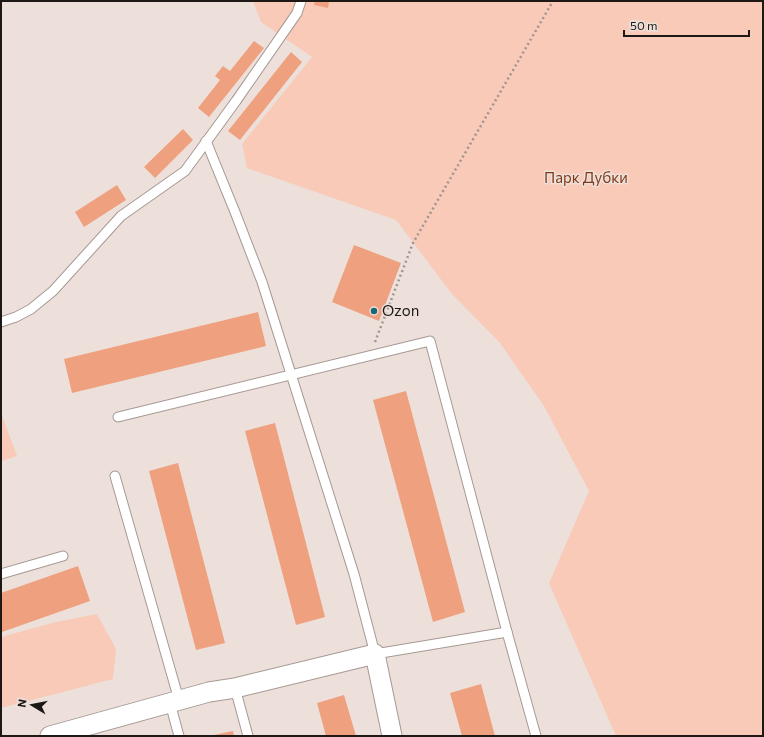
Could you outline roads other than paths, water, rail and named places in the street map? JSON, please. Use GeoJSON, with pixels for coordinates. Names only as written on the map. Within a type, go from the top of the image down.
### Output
{"type":"FeatureCollection","features":[{"type":"Feature","properties":{"kind":"street"},"geometry":{"type":"LineString","coordinates":[[50,736],[209,692],[235,688],[376,654],[392,736]]}},
{"type":"Feature","properties":{"kind":"lane"},"geometry":{"type":"LineString","coordinates":[[1,322],[32,309],[53,291],[121,216],[185,171],[297,13],[301,1]]}},
{"type":"Feature","properties":{"kind":"lane"},"geometry":{"type":"LineString","coordinates":[[206,141],[262,282],[354,574],[376,654],[507,632]]}},
{"type":"Feature","properties":{"kind":"lane"},"geometry":{"type":"LineString","coordinates":[[118,416],[430,341],[536,736]]}},
{"type":"Feature","properties":{"kind":"lane"},"geometry":{"type":"LineString","coordinates":[[115,476],[175,701],[179,736]]}},
{"type":"Feature","properties":{"kind":"lane"},"geometry":{"type":"LineString","coordinates":[[1,574],[63,556]]}},
{"type":"Feature","properties":{"kind":"lane"},"geometry":{"type":"LineString","coordinates":[[235,688],[248,736]]}},
{"type":"Feature","properties":{"kind":"place","name":"Ozon"},"geometry":{"type":"Point","coordinates":[374,311]}},
{"type":"Feature","properties":{"kind":"park label","name":"Парк Дубки"},"geometry":{"type":"Point","coordinates":[586,178]}}]}
